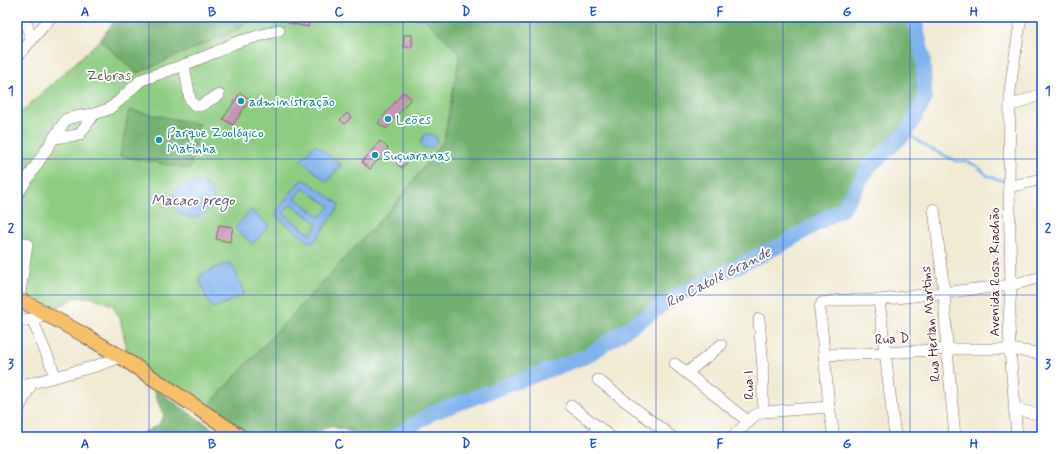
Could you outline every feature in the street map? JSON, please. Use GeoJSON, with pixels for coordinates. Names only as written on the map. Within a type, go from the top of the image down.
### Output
{"type":"FeatureCollection","features":[{"type":"Feature","properties":{"kind":"main road"},"geometry":{"type":"LineString","coordinates":[[18,298],[121,357],[241,437]]}},
{"type":"Feature","properties":{"kind":"street"},"geometry":{"type":"LineString","coordinates":[[25,17],[31,41]]}},
{"type":"Feature","properties":{"kind":"street"},"geometry":{"type":"LineString","coordinates":[[17,57],[51,17]]}},
{"type":"Feature","properties":{"kind":"street","name":"Avenida Rosa Riachão"},"geometry":{"type":"LineString","coordinates":[[1017,437],[1009,322],[1011,285],[1009,187],[1010,93],[1021,17]]}},
{"type":"Feature","properties":{"kind":"street"},"geometry":{"type":"LineString","coordinates":[[17,195],[66,119],[94,114],[109,109],[141,80],[216,52],[234,43],[279,30]]}},
{"type":"Feature","properties":{"kind":"street"},"geometry":{"type":"LineString","coordinates":[[184,64],[190,99],[196,106],[200,106],[219,95]]}},
{"type":"Feature","properties":{"kind":"street"},"geometry":{"type":"LineString","coordinates":[[1010,106],[1042,94]]}},
{"type":"Feature","properties":{"kind":"street"},"geometry":{"type":"LineString","coordinates":[[54,138],[79,135],[94,114]]}},
{"type":"Feature","properties":{"kind":"street"},"geometry":{"type":"LineString","coordinates":[[1009,187],[1042,179]]}},
{"type":"Feature","properties":{"kind":"street","name":"Rua Herlan Martins"},"geometry":{"type":"LineString","coordinates":[[934,209],[944,292],[947,349],[955,437]]}},
{"type":"Feature","properties":{"kind":"street"},"geometry":{"type":"LineString","coordinates":[[17,240],[27,244],[18,298]]}},
{"type":"Feature","properties":{"kind":"street"},"geometry":{"type":"LineString","coordinates":[[834,437],[824,355],[820,310],[821,305],[825,302],[840,300],[879,300],[1011,285],[1042,277]]}},
{"type":"Feature","properties":{"kind":"street"},"geometry":{"type":"LineString","coordinates":[[879,300],[895,437]]}},
{"type":"Feature","properties":{"kind":"street"},"geometry":{"type":"LineString","coordinates":[[17,321],[52,317]]}},
{"type":"Feature","properties":{"kind":"street"},"geometry":{"type":"LineString","coordinates":[[32,319],[56,377]]}},
{"type":"Feature","properties":{"kind":"street","name":"Rua I"},"geometry":{"type":"LineString","coordinates":[[733,437],[755,415],[763,412],[763,368],[759,319]]}},
{"type":"Feature","properties":{"kind":"street"},"geometry":{"type":"LineString","coordinates":[[687,373],[721,345]]}},
{"type":"Feature","properties":{"kind":"street","name":"Rua D"},"geometry":{"type":"LineString","coordinates":[[824,355],[947,349],[1010,349],[1042,354]]}},
{"type":"Feature","properties":{"kind":"street"},"geometry":{"type":"LineString","coordinates":[[17,385],[56,377],[96,366],[121,357]]}},
{"type":"Feature","properties":{"kind":"street"},"geometry":{"type":"LineString","coordinates":[[675,364],[749,422]]}},
{"type":"Feature","properties":{"kind":"street"},"geometry":{"type":"LineString","coordinates":[[598,380],[672,437]]}},
{"type":"Feature","properties":{"kind":"street"},"geometry":{"type":"LineString","coordinates":[[17,416],[20,406],[32,383]]}},
{"type":"Feature","properties":{"kind":"street"},"geometry":{"type":"LineString","coordinates":[[571,406],[611,437]]}},
{"type":"Feature","properties":{"kind":"street"},"geometry":{"type":"LineString","coordinates":[[763,412],[830,407]]}},
{"type":"Feature","properties":{"kind":"street"},"geometry":{"type":"LineString","coordinates":[[1014,409],[1042,414]]}},
{"type":"Feature","properties":{"kind":"street"},"geometry":{"type":"LineString","coordinates":[[588,437],[600,429]]}},
{"type":"Feature","properties":{"kind":"green space"},"geometry":{"type":"Polygon","coordinates":[[[117,17],[256,17],[240,28],[137,73],[100,40],[117,17]]]}},
{"type":"Feature","properties":{"kind":"green space","name":"Zebras"},"geometry":{"type":"Polygon","coordinates":[[[256,17],[409,17],[425,19],[460,54],[444,140],[398,201],[204,410],[141,369],[127,350],[120,318],[112,305],[92,297],[74,298],[48,313],[17,302],[17,116],[100,40],[137,73],[240,28],[256,17]]]}},
{"type":"Feature","properties":{"kind":"green space"},"geometry":{"type":"Polygon","coordinates":[[[409,17],[914,17],[923,57],[925,99],[906,133],[870,166],[843,208],[779,246],[675,297],[587,356],[432,413],[394,437],[370,437],[330,426],[307,437],[263,437],[234,430],[204,410],[398,201],[444,140],[460,54],[425,19],[409,17]]]}},
{"type":"Feature","properties":{"kind":"green space","name":"Parque Zoológico Matinha"},"geometry":{"type":"Polygon","coordinates":[[[129,110],[199,124],[190,169],[120,156],[129,110]]]}},
{"type":"Feature","properties":{"kind":"green space"},"geometry":{"type":"Polygon","coordinates":[[[153,388],[225,437],[135,437],[158,425],[164,416],[153,388]]]}},
{"type":"Feature","properties":{"kind":"water"},"geometry":{"type":"Polygon","coordinates":[[[425,134],[432,134],[437,138],[437,142],[432,148],[424,148],[421,145],[425,134]]]}},
{"type":"Feature","properties":{"kind":"water"},"geometry":{"type":"Polygon","coordinates":[[[315,144],[341,165],[327,182],[301,160],[315,144]]]}},
{"type":"Feature","properties":{"kind":"water"},"geometry":{"type":"Polygon","coordinates":[[[306,180],[339,204],[339,207],[314,242],[309,242],[276,216],[276,212],[300,181],[306,180]],[[303,188],[295,198],[321,217],[330,206],[303,188]],[[291,204],[283,213],[310,234],[318,224],[291,204]]]}},
{"type":"Feature","properties":{"kind":"water","name":"Macaco prego"},"geometry":{"type":"Polygon","coordinates":[[[197,182],[207,185],[212,191],[214,200],[210,208],[203,215],[193,218],[181,215],[174,208],[171,199],[181,186],[197,182]]]}},
{"type":"Feature","properties":{"kind":"water"},"geometry":{"type":"Polygon","coordinates":[[[251,210],[269,226],[253,244],[235,228],[251,210]]]}},
{"type":"Feature","properties":{"kind":"water"},"geometry":{"type":"Polygon","coordinates":[[[228,263],[233,265],[244,292],[242,296],[214,308],[210,306],[199,279],[202,274],[228,263]]]}},
{"type":"Feature","properties":{"kind":"building"},"geometry":{"type":"Polygon","coordinates":[[[289,17],[310,17],[308,27],[288,23],[289,17]]]}},
{"type":"Feature","properties":{"kind":"building"},"geometry":{"type":"Polygon","coordinates":[[[404,35],[412,35],[412,47],[404,47],[404,35]]]}},
{"type":"Feature","properties":{"kind":"building"},"geometry":{"type":"Polygon","coordinates":[[[403,92],[411,98],[386,129],[378,123],[403,92]]]}},
{"type":"Feature","properties":{"kind":"building"},"geometry":{"type":"Polygon","coordinates":[[[240,93],[250,99],[233,125],[223,119],[240,93]]]}},
{"type":"Feature","properties":{"kind":"building"},"geometry":{"type":"Polygon","coordinates":[[[347,113],[351,117],[345,124],[340,120],[347,113]]]}},
{"type":"Feature","properties":{"kind":"building","name":"Suçuaranas"},"geometry":{"type":"Polygon","coordinates":[[[380,141],[388,148],[370,169],[362,162],[380,141]]]}},
{"type":"Feature","properties":{"kind":"building"},"geometry":{"type":"Polygon","coordinates":[[[403,155],[409,160],[402,168],[397,164],[403,155]]]}},
{"type":"Feature","properties":{"kind":"building"},"geometry":{"type":"Polygon","coordinates":[[[219,225],[233,227],[230,242],[216,239],[219,225]]]}},
{"type":"Feature","properties":{"kind":"waterway","name":"Rio Catolé Grande"},"geometry":{"type":"LineString","coordinates":[[394,437],[432,413],[587,356],[675,297],[779,246],[843,208],[870,166],[906,133],[925,99],[923,57],[914,17]]}},
{"type":"Feature","properties":{"kind":"waterway"},"geometry":{"type":"LineString","coordinates":[[906,133],[929,148],[956,161],[964,161],[977,166],[988,176],[1004,181]]}},
{"type":"Feature","properties":{"kind":"place","name":"administração"},"geometry":{"type":"Point","coordinates":[241,101]}},
{"type":"Feature","properties":{"kind":"place","name":"Leões"},"geometry":{"type":"Point","coordinates":[388,119]}},
{"type":"Feature","properties":{"kind":"place","name":"Parque Zoológico Matinha"},"geometry":{"type":"Point","coordinates":[159,140]}},
{"type":"Feature","properties":{"kind":"place","name":"Suçuaranas"},"geometry":{"type":"Point","coordinates":[375,155]}}]}
